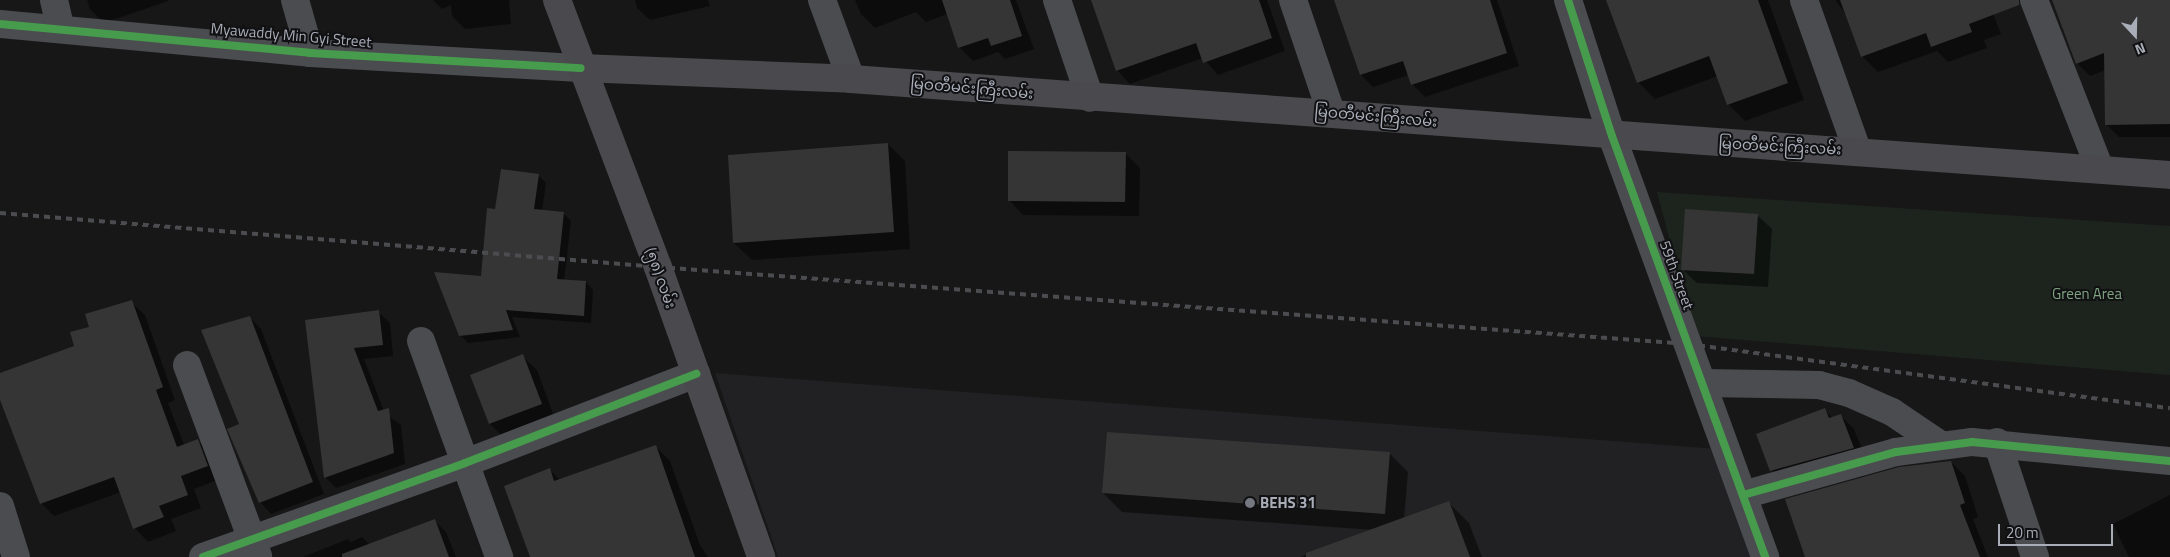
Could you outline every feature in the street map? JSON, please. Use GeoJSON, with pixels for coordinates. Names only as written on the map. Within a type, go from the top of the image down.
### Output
{"type":"FeatureCollection","features":[{"type":"Feature","properties":{"kind":"main road","name":"(၅၈) လမ်း"},"geometry":{"type":"LineString","coordinates":[[556,0],[696,374],[761,557]]}},
{"type":"Feature","properties":{"kind":"main road","name":"မြဝတီမင်းကြီးလမ်း"},"geometry":{"type":"LineString","coordinates":[[581,68],[851,79],[1090,98],[1331,112],[1612,136],[1857,150],[2170,175]]}},
{"type":"Feature","properties":{"kind":"street"},"geometry":{"type":"LineString","coordinates":[[54,0],[60,27]]}},
{"type":"Feature","properties":{"kind":"street"},"geometry":{"type":"LineString","coordinates":[[295,0],[310,53]]}},
{"type":"Feature","properties":{"kind":"street"},"geometry":{"type":"LineString","coordinates":[[822,0],[851,79]]}},
{"type":"Feature","properties":{"kind":"street"},"geometry":{"type":"LineString","coordinates":[[1057,0],[1090,98]]}},
{"type":"Feature","properties":{"kind":"street"},"geometry":{"type":"LineString","coordinates":[[1293,0],[1331,112]]}},
{"type":"Feature","properties":{"kind":"street","name":"59th Street"},"geometry":{"type":"LineString","coordinates":[[1568,0],[1612,136],[1766,557]]}},
{"type":"Feature","properties":{"kind":"street"},"geometry":{"type":"LineString","coordinates":[[1804,0],[1857,150]]}},
{"type":"Feature","properties":{"kind":"street"},"geometry":{"type":"LineString","coordinates":[[2034,0],[2100,170]]}},
{"type":"Feature","properties":{"kind":"street","name":"Myawaddy Min Gyi Street"},"geometry":{"type":"LineString","coordinates":[[0,24],[60,27],[310,53],[581,68]]}},
{"type":"Feature","properties":{"kind":"street"},"geometry":{"type":"LineString","coordinates":[[421,340],[499,557]]}},
{"type":"Feature","properties":{"kind":"street"},"geometry":{"type":"LineString","coordinates":[[187,365],[255,548]]}},
{"type":"Feature","properties":{"kind":"street"},"geometry":{"type":"LineString","coordinates":[[203,557],[255,548],[465,463],[696,374]]}},
{"type":"Feature","properties":{"kind":"street"},"geometry":{"type":"LineString","coordinates":[[1703,384],[1819,385],[1849,393],[1892,412],[1941,445]]}},
{"type":"Feature","properties":{"kind":"street"},"geometry":{"type":"LineString","coordinates":[[1997,442],[2035,557]]}},
{"type":"Feature","properties":{"kind":"street"},"geometry":{"type":"LineString","coordinates":[[1743,495],[1896,452],[1941,445],[1997,442],[2170,461]]}},
{"type":"Feature","properties":{"kind":"street"},"geometry":{"type":"LineString","coordinates":[[0,506],[16,557]]}},
{"type":"Feature","properties":{"kind":"shaded area","name":"BEHS 31"},"geometry":{"type":"Polygon","coordinates":[[[715,373],[1718,449],[1762,557],[778,557],[715,373]]]}},
{"type":"Feature","properties":{"kind":"green space","name":"Green Area"},"geometry":{"type":"Polygon","coordinates":[[[1657,192],[2170,226],[2170,375],[1695,336],[1657,192]]]}},
{"type":"Feature","properties":{"kind":"building"},"geometry":{"type":"Polygon","coordinates":[[[942,0],[1010,0],[1022,36],[991,46],[988,38],[958,48],[942,0]]]}},
{"type":"Feature","properties":{"kind":"building"},"geometry":{"type":"Polygon","coordinates":[[[1091,0],[1259,0],[1272,38],[1203,63],[1196,43],[1116,71],[1091,0]]]}},
{"type":"Feature","properties":{"kind":"building"},"geometry":{"type":"Polygon","coordinates":[[[1334,0],[1490,0],[1507,53],[1411,85],[1403,61],[1360,75],[1334,0]]]}},
{"type":"Feature","properties":{"kind":"building"},"geometry":{"type":"Polygon","coordinates":[[[1606,0],[1758,0],[1788,83],[1727,105],[1709,56],[1637,83],[1606,0]]]}},
{"type":"Feature","properties":{"kind":"building"},"geometry":{"type":"Polygon","coordinates":[[[1840,0],[2019,0],[2019,5],[1969,24],[1972,32],[1931,47],[1926,33],[1861,57],[1840,0]]]}},
{"type":"Feature","properties":{"kind":"building"},"geometry":{"type":"Polygon","coordinates":[[[2052,0],[2170,0],[2170,124],[2105,125],[2104,53],[2076,64],[2052,0]]]}},
{"type":"Feature","properties":{"kind":"building"},"geometry":{"type":"Polygon","coordinates":[[[888,143],[894,232],[733,243],[728,155],[888,143]]]}},
{"type":"Feature","properties":{"kind":"building"},"geometry":{"type":"Polygon","coordinates":[[[1008,151],[1126,152],[1125,202],[1008,201],[1008,151]]]}},
{"type":"Feature","properties":{"kind":"building"},"geometry":{"type":"Polygon","coordinates":[[[501,169],[539,174],[534,209],[564,212],[557,279],[586,281],[584,316],[506,310],[513,330],[459,336],[434,272],[481,276],[487,208],[495,209],[501,169]]]}},
{"type":"Feature","properties":{"kind":"building"},"geometry":{"type":"Polygon","coordinates":[[[1685,209],[1758,214],[1754,274],[1681,270],[1685,209]]]}},
{"type":"Feature","properties":{"kind":"building"},"geometry":{"type":"Polygon","coordinates":[[[132,300],[163,387],[156,390],[177,447],[198,439],[208,466],[181,476],[188,495],[159,506],[164,517],[133,529],[114,477],[40,504],[0,400],[0,373],[74,346],[70,332],[89,327],[85,314],[132,300]]]}},
{"type":"Feature","properties":{"kind":"building"},"geometry":{"type":"Polygon","coordinates":[[[379,310],[383,345],[354,348],[378,411],[389,408],[394,453],[324,478],[305,320],[379,310]]]}},
{"type":"Feature","properties":{"kind":"building"},"geometry":{"type":"Polygon","coordinates":[[[250,316],[313,482],[259,503],[227,429],[239,424],[201,330],[250,316]]]}},
{"type":"Feature","properties":{"kind":"building"},"geometry":{"type":"Polygon","coordinates":[[[523,354],[542,404],[489,424],[470,375],[523,354]]]}},
{"type":"Feature","properties":{"kind":"building"},"geometry":{"type":"Polygon","coordinates":[[[1825,408],[1829,418],[1841,414],[1854,448],[1770,471],[1756,434],[1825,408]]]}},
{"type":"Feature","properties":{"kind":"building"},"geometry":{"type":"Polygon","coordinates":[[[1107,432],[1390,452],[1385,514],[1102,493],[1107,432]]]}},
{"type":"Feature","properties":{"kind":"building"},"geometry":{"type":"Polygon","coordinates":[[[656,445],[695,557],[530,557],[504,486],[550,468],[554,481],[656,445]]]}},
{"type":"Feature","properties":{"kind":"building"},"geometry":{"type":"Polygon","coordinates":[[[1951,461],[1965,503],[1960,505],[1980,557],[1805,557],[1785,499],[1899,467],[1951,461]]]}},
{"type":"Feature","properties":{"kind":"building"},"geometry":{"type":"Polygon","coordinates":[[[1449,501],[1470,557],[1306,557],[1306,553],[1449,501]]]}},
{"type":"Feature","properties":{"kind":"building"},"geometry":{"type":"Polygon","coordinates":[[[435,519],[449,557],[342,557],[342,554],[435,519]]]}},
{"type":"Feature","properties":{"kind":"railway"},"geometry":{"type":"LineString","coordinates":[[0,213],[658,267],[1688,344],[2170,408]]}},
{"type":"Feature","properties":{"kind":"cycle path"},"geometry":{"type":"LineString","coordinates":[[1568,0],[1612,136],[1765,557]]}},
{"type":"Feature","properties":{"kind":"cycle path"},"geometry":{"type":"LineString","coordinates":[[0,24],[310,53],[581,68]]}},
{"type":"Feature","properties":{"kind":"cycle path"},"geometry":{"type":"LineString","coordinates":[[203,557],[465,463],[696,374]]}},
{"type":"Feature","properties":{"kind":"cycle path"},"geometry":{"type":"LineString","coordinates":[[1743,495],[1896,452],[1972,442],[2170,461]]}},
{"type":"Feature","properties":{"kind":"place","name":"BEHS 31"},"geometry":{"type":"Point","coordinates":[1250,503]}}]}
